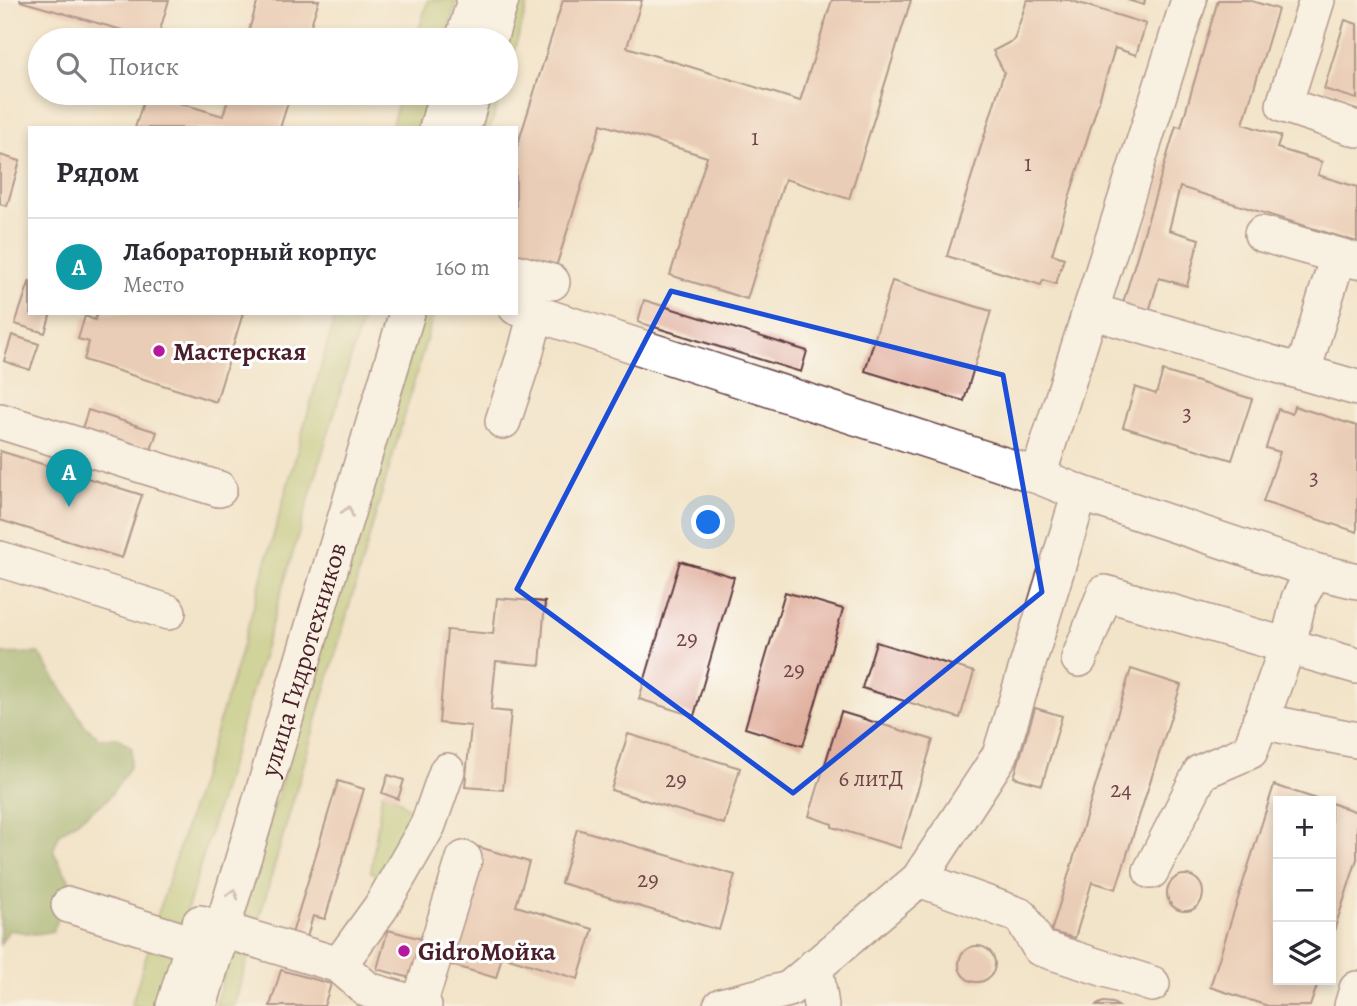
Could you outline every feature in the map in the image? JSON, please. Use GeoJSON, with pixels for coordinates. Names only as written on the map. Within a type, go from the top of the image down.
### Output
{"type":"FeatureCollection","features":[{"type":"Feature","properties":{"kind":"street"},"geometry":{"type":"LineString","coordinates":[[467,28],[475,0]]}},
{"type":"Feature","properties":{"kind":"street"},"geometry":{"type":"LineString","coordinates":[[493,28],[501,0]]}},
{"type":"Feature","properties":{"kind":"street"},"geometry":{"type":"LineString","coordinates":[[1038,476],[1189,0]]}},
{"type":"Feature","properties":{"kind":"street"},"geometry":{"type":"LineString","coordinates":[[1317,0],[1284,105],[1357,129]]}},
{"type":"Feature","properties":{"kind":"street"},"geometry":{"type":"LineString","coordinates":[[438,126],[444,105]]}},
{"type":"Feature","properties":{"kind":"street"},"geometry":{"type":"LineString","coordinates":[[464,126],[470,105]]}},
{"type":"Feature","properties":{"kind":"street"},"geometry":{"type":"LineString","coordinates":[[1262,234],[1348,259],[1303,371]]}},
{"type":"Feature","properties":{"kind":"street"},"geometry":{"type":"LineString","coordinates":[[518,273],[552,282]]}},
{"type":"Feature","properties":{"kind":"street"},"geometry":{"type":"LineString","coordinates":[[503,421],[526,352],[526,310],[1038,476],[1080,493],[1314,571],[1357,581]]}},
{"type":"Feature","properties":{"kind":"street"},"geometry":{"type":"LineString","coordinates":[[1090,312],[1357,388]]}},
{"type":"Feature","properties":{"kind":"street","name":"улица Гидротехников"},"geometry":{"type":"LineString","coordinates":[[199,1006],[207,937],[380,315]]}},
{"type":"Feature","properties":{"kind":"street","name":"улица Гидротехников"},"geometry":{"type":"LineString","coordinates":[[174,1006],[207,937],[406,315]]}},
{"type":"Feature","properties":{"kind":"street"},"geometry":{"type":"LineString","coordinates":[[0,421],[219,489]]}},
{"type":"Feature","properties":{"kind":"street"},"geometry":{"type":"LineString","coordinates":[[721,1006],[789,989],[919,879],[1000,755],[1080,493]]}},
{"type":"Feature","properties":{"kind":"street"},"geometry":{"type":"LineString","coordinates":[[0,559],[168,612]]}},
{"type":"Feature","properties":{"kind":"street"},"geometry":{"type":"LineString","coordinates":[[1151,871],[1201,772],[1250,751],[1288,645],[1299,599],[1314,571]]}},
{"type":"Feature","properties":{"kind":"street"},"geometry":{"type":"LineString","coordinates":[[1080,659],[1105,593],[1357,666]]}},
{"type":"Feature","properties":{"kind":"street"},"geometry":{"type":"LineString","coordinates":[[1260,721],[1357,740]]}},
{"type":"Feature","properties":{"kind":"street"},"geometry":{"type":"LineString","coordinates":[[339,965],[381,907],[428,825],[447,771]]}},
{"type":"Feature","properties":{"kind":"street"},"geometry":{"type":"LineString","coordinates":[[69,905],[339,965],[368,990],[421,1005],[464,859]]}},
{"type":"Feature","properties":{"kind":"street"},"geometry":{"type":"LineString","coordinates":[[919,879],[1021,916],[1040,948],[1152,984]]}},
{"type":"Feature","properties":{"kind":"street"},"geometry":{"type":"LineString","coordinates":[[815,967],[821,1006]]}},
{"type":"Feature","properties":{"kind":"street"},"geometry":{"type":"LineString","coordinates":[[1352,1006],[1357,989]]}},
{"type":"Feature","properties":{"kind":"highlighted area"},"geometry":{"type":"Polygon","coordinates":[[[671,291],[1003,375],[1042,592],[793,793],[517,589],[671,291]]]}},
{"type":"Feature","properties":{"kind":"green space"},"geometry":{"type":"Polygon","coordinates":[[[428,0],[457,0],[449,28],[420,28],[428,0]]]}},
{"type":"Feature","properties":{"kind":"green space"},"geometry":{"type":"Polygon","coordinates":[[[515,0],[529,0],[518,37],[518,28],[509,28],[515,0]]]}},
{"type":"Feature","properties":{"kind":"green space"},"geometry":{"type":"Polygon","coordinates":[[[398,105],[426,105],[420,126],[392,126],[398,105]]]}},
{"type":"Feature","properties":{"kind":"green space"},"geometry":{"type":"Polygon","coordinates":[[[484,105],[497,105],[491,126],[478,126],[484,105]]]}},
{"type":"Feature","properties":{"kind":"green space"},"geometry":{"type":"Polygon","coordinates":[[[335,315],[363,315],[182,927],[156,920],[237,665],[335,315]]]}},
{"type":"Feature","properties":{"kind":"green space"},"geometry":{"type":"Polygon","coordinates":[[[421,315],[433,315],[259,919],[242,913],[421,315]]]}},
{"type":"Feature","properties":{"kind":"green space"},"geometry":{"type":"Polygon","coordinates":[[[39,653],[85,726],[99,738],[118,738],[132,748],[130,767],[107,800],[59,834],[53,851],[70,882],[67,898],[53,931],[35,934],[9,930],[0,944],[0,654],[39,653]]]}},
{"type":"Feature","properties":{"kind":"green space"},"geometry":{"type":"Polygon","coordinates":[[[382,793],[398,799],[417,816],[384,878],[371,872],[382,793]]]}},
{"type":"Feature","properties":{"kind":"green space"},"geometry":{"type":"Polygon","coordinates":[[[151,940],[176,948],[158,1006],[131,1006],[151,940]]]}},
{"type":"Feature","properties":{"kind":"green space"},"geometry":{"type":"Polygon","coordinates":[[[233,945],[250,951],[234,1006],[215,1006],[233,945]]]}},
{"type":"Feature","properties":{"kind":"building"},"geometry":{"type":"Polygon","coordinates":[[[20,0],[169,0],[161,28],[115,28],[20,0]]]}},
{"type":"Feature","properties":{"kind":"building"},"geometry":{"type":"Polygon","coordinates":[[[258,0],[319,0],[310,28],[250,28],[258,0]]]}},
{"type":"Feature","properties":{"kind":"building"},"geometry":{"type":"Polygon","coordinates":[[[563,0],[642,0],[627,47],[800,101],[832,0],[911,0],[849,199],[785,179],[747,299],[670,275],[707,157],[601,124],[555,270],[518,259],[518,144],[563,0]]]}},
{"type":"Feature","properties":{"kind":"building"},"geometry":{"type":"Polygon","coordinates":[[[1027,0],[1069,0],[1146,24],[1136,55],[1115,48],[1052,254],[1064,258],[1056,284],[1043,280],[1041,285],[947,256],[1004,72],[993,51],[1014,40],[1027,0]]]}},
{"type":"Feature","properties":{"kind":"building"},"geometry":{"type":"Polygon","coordinates":[[[1127,0],[1145,0],[1144,5],[1127,0]]]}},
{"type":"Feature","properties":{"kind":"building"},"geometry":{"type":"Polygon","coordinates":[[[1218,0],[1248,0],[1278,9],[1243,124],[1281,136],[1277,148],[1322,162],[1318,175],[1357,187],[1357,242],[1180,187],[1169,230],[1199,239],[1187,286],[1159,278],[1148,315],[1122,306],[1176,126],[1181,127],[1218,0]]]}},
{"type":"Feature","properties":{"kind":"building"},"geometry":{"type":"Polygon","coordinates":[[[1345,20],[1357,24],[1357,99],[1324,89],[1345,20]]]}},
{"type":"Feature","properties":{"kind":"building"},"geometry":{"type":"Polygon","coordinates":[[[142,105],[186,105],[223,116],[226,105],[287,105],[281,126],[136,126],[142,105]]]}},
{"type":"Feature","properties":{"kind":"building"},"geometry":{"type":"Polygon","coordinates":[[[0,155],[20,161],[7,206],[0,204],[0,155]]]}},
{"type":"Feature","properties":{"kind":"building"},"geometry":{"type":"Polygon","coordinates":[[[892,281],[991,311],[964,401],[865,371],[892,281]]]}},
{"type":"Feature","properties":{"kind":"building"},"geometry":{"type":"Polygon","coordinates":[[[28,286],[28,315],[50,315],[45,333],[15,324],[28,286]]]}},
{"type":"Feature","properties":{"kind":"building"},"geometry":{"type":"Polygon","coordinates":[[[644,300],[807,351],[801,372],[638,322],[644,300]]]}},
{"type":"Feature","properties":{"kind":"building","name":"Мастерская"},"geometry":{"type":"Polygon","coordinates":[[[96,315],[242,315],[216,402],[84,360],[89,342],[78,339],[85,316],[95,320],[96,315]]]}},
{"type":"Feature","properties":{"kind":"building"},"geometry":{"type":"Polygon","coordinates":[[[12,335],[39,344],[30,370],[4,361],[12,335]]]}},
{"type":"Feature","properties":{"kind":"building"},"geometry":{"type":"Polygon","coordinates":[[[1163,371],[1252,399],[1232,460],[1123,427],[1135,387],[1156,394],[1163,371]]]}},
{"type":"Feature","properties":{"kind":"building"},"geometry":{"type":"Polygon","coordinates":[[[1294,406],[1357,426],[1357,532],[1263,502],[1280,452],[1266,448],[1278,409],[1292,414],[1294,406]]]}},
{"type":"Feature","properties":{"kind":"building"},"geometry":{"type":"Polygon","coordinates":[[[88,410],[157,432],[149,456],[80,435],[88,410]]]}},
{"type":"Feature","properties":{"kind":"building"},"geometry":{"type":"Polygon","coordinates":[[[0,451],[142,495],[122,558],[0,520],[0,451]]]}},
{"type":"Feature","properties":{"kind":"building"},"geometry":{"type":"Polygon","coordinates":[[[680,561],[734,577],[694,716],[639,699],[680,561]]]}},
{"type":"Feature","properties":{"kind":"building"},"geometry":{"type":"Polygon","coordinates":[[[785,592],[843,609],[803,746],[745,728],[785,592]]]}},
{"type":"Feature","properties":{"kind":"building"},"geometry":{"type":"Polygon","coordinates":[[[497,598],[545,602],[540,665],[496,661],[491,710],[511,712],[503,790],[465,787],[471,726],[439,723],[447,630],[493,634],[497,598]]]}},
{"type":"Feature","properties":{"kind":"building"},"geometry":{"type":"Polygon","coordinates":[[[876,642],[974,672],[960,718],[862,688],[876,642]]]}},
{"type":"Feature","properties":{"kind":"building"},"geometry":{"type":"Polygon","coordinates":[[[1131,669],[1181,685],[1116,889],[1092,882],[1075,938],[1051,932],[1131,669]]]}},
{"type":"Feature","properties":{"kind":"building"},"geometry":{"type":"Polygon","coordinates":[[[1035,708],[1062,716],[1042,785],[1014,777],[1035,708]]]}},
{"type":"Feature","properties":{"kind":"building"},"geometry":{"type":"Polygon","coordinates":[[[841,712],[933,740],[900,848],[832,827],[832,824],[809,816],[841,712]]]}},
{"type":"Feature","properties":{"kind":"building"},"geometry":{"type":"Polygon","coordinates":[[[628,734],[740,768],[724,824],[611,790],[628,734]]]}},
{"type":"Feature","properties":{"kind":"building"},"geometry":{"type":"Polygon","coordinates":[[[388,775],[404,780],[398,799],[382,793],[388,775]]]}},
{"type":"Feature","properties":{"kind":"building"},"geometry":{"type":"Polygon","coordinates":[[[338,781],[364,789],[325,919],[313,916],[306,941],[291,937],[338,781]]]}},
{"type":"Feature","properties":{"kind":"building"},"geometry":{"type":"Polygon","coordinates":[[[1274,785],[1308,796],[1273,796],[1273,985],[1317,985],[1310,1006],[1268,1006],[1210,987],[1274,785]]]}},
{"type":"Feature","properties":{"kind":"building"},"geometry":{"type":"Polygon","coordinates":[[[1336,805],[1357,812],[1357,859],[1336,924],[1336,805]]]}},
{"type":"Feature","properties":{"kind":"building"},"geometry":{"type":"Polygon","coordinates":[[[577,829],[735,875],[719,930],[561,883],[577,829]]]}},
{"type":"Feature","properties":{"kind":"building"},"geometry":{"type":"Polygon","coordinates":[[[479,847],[529,862],[516,906],[593,929],[578,979],[502,956],[496,978],[445,963],[479,847]]]}},
{"type":"Feature","properties":{"kind":"building"},"geometry":{"type":"Polygon","coordinates":[[[1185,875],[1198,880],[1203,893],[1198,906],[1185,911],[1172,906],[1167,893],[1172,880],[1185,875]]]}},
{"type":"Feature","properties":{"kind":"building","name":"GidroМойка"},"geometry":{"type":"Polygon","coordinates":[[[388,930],[429,941],[418,980],[377,969],[388,930]]]}},
{"type":"Feature","properties":{"kind":"building"},"geometry":{"type":"Polygon","coordinates":[[[977,946],[990,951],[995,964],[990,977],[977,982],[964,977],[959,964],[964,951],[977,946]]]}},
{"type":"Feature","properties":{"kind":"building"},"geometry":{"type":"Polygon","coordinates":[[[281,970],[331,984],[324,1006],[270,1006],[281,970]]]}},
{"type":"Feature","properties":{"kind":"building"},"geometry":{"type":"Polygon","coordinates":[[[1103,1002],[1113,1003],[1118,1006],[1095,1006],[1103,1002]]]}},
{"type":"Feature","properties":{"kind":"place","name":"Мастерская"},"geometry":{"type":"Point","coordinates":[159,351]}},
{"type":"Feature","properties":{"kind":"place","name":"Лабораторный корпус"},"geometry":{"type":"Point","coordinates":[69,507]}},
{"type":"Feature","properties":{"kind":"place","name":"GidroМойка"},"geometry":{"type":"Point","coordinates":[404,951]}}]}
